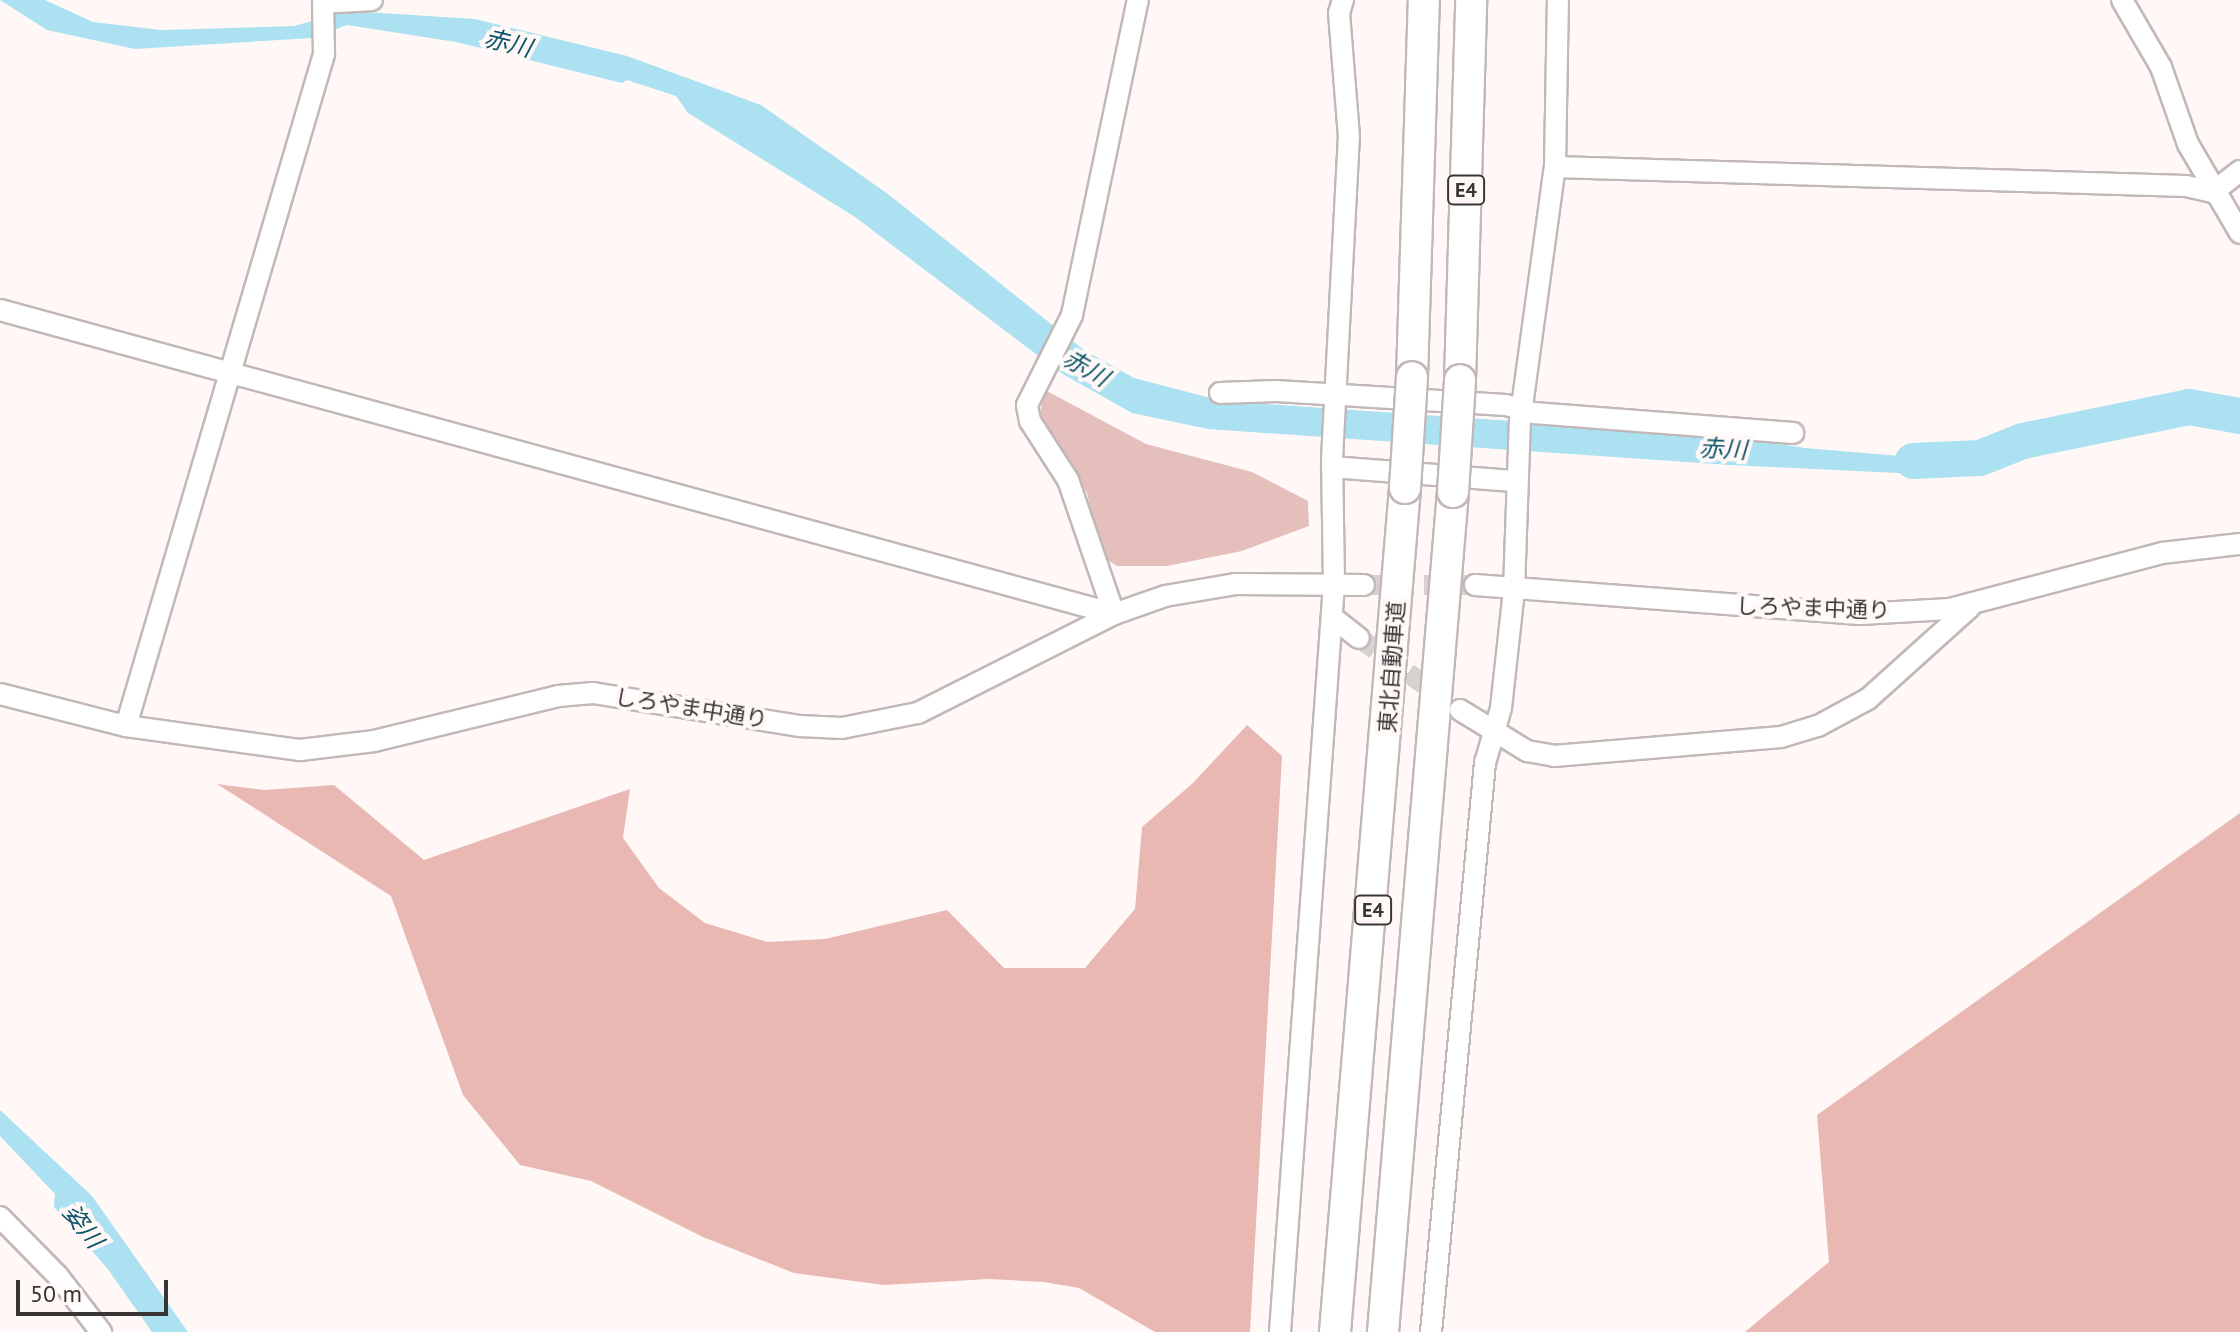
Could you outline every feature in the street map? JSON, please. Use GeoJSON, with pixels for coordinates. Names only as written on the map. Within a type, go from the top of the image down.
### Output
{"type":"FeatureCollection","features":[{"type":"Feature","properties":{"kind":"highway","name":"東北自動車道"},"geometry":{"type":"LineString","coordinates":[[1335,1332],[1405,488],[1412,377],[1424,0]]}},
{"type":"Feature","properties":{"kind":"highway","name":"E4"},"geometry":{"type":"LineString","coordinates":[[1383,1332],[1453,492],[1460,380],[1471,0]]}},
{"type":"Feature","properties":{"kind":"street"},"geometry":{"type":"LineString","coordinates":[[126,726],[324,54],[323,3],[372,0]]}},
{"type":"Feature","properties":{"kind":"street"},"geometry":{"type":"LineString","coordinates":[[1114,614],[1068,480],[1030,421],[1027,405],[1072,315],[1138,0]]}},
{"type":"Feature","properties":{"kind":"street"},"geometry":{"type":"LineString","coordinates":[[1280,1332],[1334,584],[1332,463],[1349,137],[1339,13],[1343,0]]}},
{"type":"Feature","properties":{"kind":"street"},"geometry":{"type":"LineString","coordinates":[[1431,1332],[1492,730],[1501,708],[1514,590],[1521,414],[1555,167],[1558,0]]}},
{"type":"Feature","properties":{"kind":"street"},"geometry":{"type":"LineString","coordinates":[[2122,0],[2161,67],[2188,144],[2213,192],[2240,233]]}},
{"type":"Feature","properties":{"kind":"street"},"geometry":{"type":"LineString","coordinates":[[1555,167],[2186,186],[2213,192]]}},
{"type":"Feature","properties":{"kind":"street"},"geometry":{"type":"LineString","coordinates":[[2213,192],[2240,171]]}},
{"type":"Feature","properties":{"kind":"street"},"geometry":{"type":"LineString","coordinates":[[0,310],[1114,614]]}},
{"type":"Feature","properties":{"kind":"street"},"geometry":{"type":"LineString","coordinates":[[1220,393],[1335,396],[1521,414],[1793,433]]}},
{"type":"Feature","properties":{"kind":"street"},"geometry":{"type":"LineString","coordinates":[[1332,463],[1516,481]]}},
{"type":"Feature","properties":{"kind":"street","name":"しろやま中通り"},"geometry":{"type":"LineString","coordinates":[[1475,585],[1860,614],[1973,604],[2162,553],[2240,544]]}},
{"type":"Feature","properties":{"kind":"street","name":"しろやま中通り"},"geometry":{"type":"LineString","coordinates":[[0,694],[126,726],[300,750],[338,747],[558,696],[593,693],[800,726],[842,728],[918,713],[1114,614],[1204,588],[1364,585]]}},
{"type":"Feature","properties":{"kind":"street"},"geometry":{"type":"LineString","coordinates":[[1460,710],[1527,751],[1554,756],[1781,737],[1818,726],[1868,699],[1973,604]]}},
{"type":"Feature","properties":{"kind":"street"},"geometry":{"type":"LineString","coordinates":[[1332,617],[1359,638]]}},
{"type":"Feature","properties":{"kind":"street"},"geometry":{"type":"LineString","coordinates":[[0,1217],[58,1276],[101,1332]]}},
{"type":"Feature","properties":{"kind":"shaded area"},"geometry":{"type":"Polygon","coordinates":[[[1045,390],[1146,444],[1252,472],[1308,501],[1309,526],[1242,551],[1167,566],[1117,566],[1101,556],[1087,493],[1039,418],[1045,390]]]}},
{"type":"Feature","properties":{"kind":"shaded area"},"geometry":{"type":"Polygon","coordinates":[[[1247,725],[1282,756],[1250,1332],[1155,1332],[1079,1288],[1044,1282],[989,1279],[884,1285],[794,1273],[703,1237],[591,1181],[520,1165],[463,1095],[391,896],[217,784],[265,790],[334,785],[424,860],[630,789],[623,838],[659,888],[705,923],[767,942],[825,939],[947,910],[1004,968],[1085,968],[1135,909],[1142,827],[1193,783],[1247,725]]]}},
{"type":"Feature","properties":{"kind":"shaded area"},"geometry":{"type":"Polygon","coordinates":[[[2240,813],[2240,1332],[1745,1332],[1829,1262],[1817,1115],[2240,813]]]}},
{"type":"Feature","properties":{"kind":"water"},"geometry":{"type":"Polygon","coordinates":[[[0,0],[45,0],[93,22],[161,30],[294,26],[349,11],[475,19],[627,56],[761,105],[888,194],[1084,350],[1134,378],[1222,401],[1728,436],[1805,448],[1972,462],[1919,474],[1729,465],[1208,429],[1132,413],[1061,373],[855,217],[688,113],[676,96],[627,80],[622,83],[456,42],[347,25],[312,38],[135,49],[47,30],[0,0]]]}},
{"type":"Feature","properties":{"kind":"water","name":"姿川"},"geometry":{"type":"Polygon","coordinates":[[[0,1110],[92,1196],[188,1332],[152,1332],[107,1268],[54,1207],[55,1194],[0,1136],[0,1110]]]}},
{"type":"Feature","properties":{"kind":"waterway","name":"赤川"},"geometry":{"type":"LineString","coordinates":[[1913,461],[1980,458],[2023,441],[2189,407],[2240,416]]}},
{"type":"Feature","properties":{"kind":"tunnel"},"geometry":{"type":"LineString","coordinates":[[1364,585],[1475,585]]}},
{"type":"Feature","properties":{"kind":"tunnel"},"geometry":{"type":"LineString","coordinates":[[1359,638],[1443,698]]}}]}
